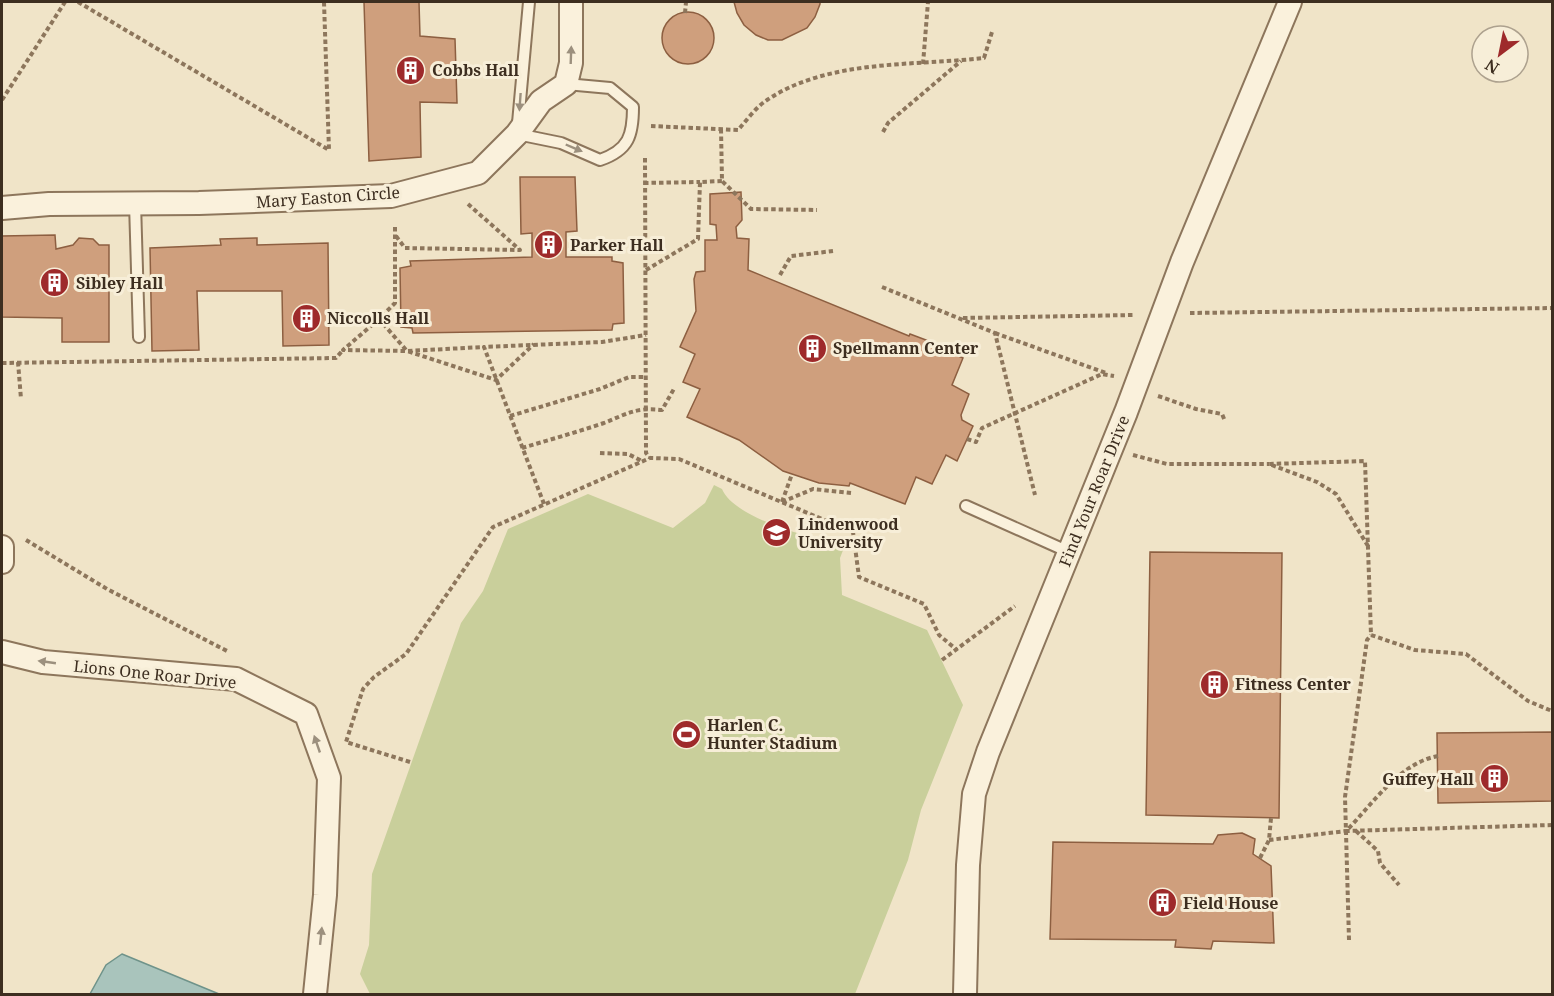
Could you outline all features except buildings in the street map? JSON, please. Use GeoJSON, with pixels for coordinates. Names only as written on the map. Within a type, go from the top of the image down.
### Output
{"type":"FeatureCollection","features":[{"type":"Feature","properties":{"kind":"street"},"geometry":{"type":"LineString","coordinates":[[566,84],[571,63],[571,2]]}},
{"type":"Feature","properties":{"kind":"street","name":"Find Your Roar Drive"},"geometry":{"type":"LineString","coordinates":[[966,994],[968,865],[974,794],[992,741],[1126,412],[1182,262],[1290,2]]}},
{"type":"Feature","properties":{"kind":"street","name":"Mary Easton Circle"},"geometry":{"type":"LineString","coordinates":[[2,208],[49,204],[300,201],[391,196],[478,173],[518,134],[541,101],[566,84]]}},
{"type":"Feature","properties":{"kind":"street"},"geometry":{"type":"LineString","coordinates":[[2,562],[11,542]]}},
{"type":"Feature","properties":{"kind":"street","name":"Lions One Roar Drive"},"geometry":{"type":"LineString","coordinates":[[2,652],[43,662],[236,679],[306,714],[329,778],[325,896],[315,994]]}},
{"type":"Feature","properties":{"kind":"lane"},"geometry":{"type":"LineString","coordinates":[[529,2],[518,134],[561,143],[600,160],[616,154],[627,142],[633,126],[633,107],[610,88],[566,84]]}},
{"type":"Feature","properties":{"kind":"lane"},"geometry":{"type":"LineString","coordinates":[[135,203],[139,337]]}},
{"type":"Feature","properties":{"kind":"lane"},"geometry":{"type":"LineString","coordinates":[[966,506],[1068,552]]}},
{"type":"Feature","properties":{"kind":"path"},"geometry":{"type":"LineString","coordinates":[[2,100],[65,2]]}},
{"type":"Feature","properties":{"kind":"path"},"geometry":{"type":"LineString","coordinates":[[78,2],[329,150],[324,2]]}},
{"type":"Feature","properties":{"kind":"path"},"geometry":{"type":"LineString","coordinates":[[685,13],[686,2]]}},
{"type":"Feature","properties":{"kind":"path"},"geometry":{"type":"LineString","coordinates":[[923,64],[928,2]]}},
{"type":"Feature","properties":{"kind":"path"},"geometry":{"type":"LineString","coordinates":[[633,126],[738,130],[765,101],[792,87],[871,66],[984,58],[992,32]]}},
{"type":"Feature","properties":{"kind":"path"},"geometry":{"type":"LineString","coordinates":[[883,132],[888,123],[962,60]]}},
{"type":"Feature","properties":{"kind":"path"},"geometry":{"type":"LineString","coordinates":[[721,129],[722,181]]}},
{"type":"Feature","properties":{"kind":"path"},"geometry":{"type":"LineString","coordinates":[[645,158],[646,453],[650,458]]}},
{"type":"Feature","properties":{"kind":"path"},"geometry":{"type":"LineString","coordinates":[[644,183],[722,181],[751,208],[817,210]]}},
{"type":"Feature","properties":{"kind":"path"},"geometry":{"type":"LineString","coordinates":[[645,270],[698,239],[700,182]]}},
{"type":"Feature","properties":{"kind":"path"},"geometry":{"type":"LineString","coordinates":[[395,234],[405,248],[520,250],[468,204]]}},
{"type":"Feature","properties":{"kind":"path"},"geometry":{"type":"LineString","coordinates":[[2,363],[336,358],[395,303],[395,227]]}},
{"type":"Feature","properties":{"kind":"path"},"geometry":{"type":"LineString","coordinates":[[780,275],[791,256],[833,251]]}},
{"type":"Feature","properties":{"kind":"path"},"geometry":{"type":"LineString","coordinates":[[882,287],[995,333],[1115,376],[1102,374],[982,428],[976,442],[967,439]]}},
{"type":"Feature","properties":{"kind":"path"},"geometry":{"type":"LineString","coordinates":[[1183,313],[1552,308]]}},
{"type":"Feature","properties":{"kind":"path"},"geometry":{"type":"LineString","coordinates":[[959,318],[1134,315]]}},
{"type":"Feature","properties":{"kind":"path"},"geometry":{"type":"LineString","coordinates":[[379,319],[408,351],[496,380]]}},
{"type":"Feature","properties":{"kind":"path"},"geometry":{"type":"LineString","coordinates":[[995,333],[1035,495]]}},
{"type":"Feature","properties":{"kind":"path"},"geometry":{"type":"LineString","coordinates":[[343,351],[408,351],[602,342],[646,335]]}},
{"type":"Feature","properties":{"kind":"path"},"geometry":{"type":"LineString","coordinates":[[496,380],[534,344]]}},
{"type":"Feature","properties":{"kind":"path"},"geometry":{"type":"LineString","coordinates":[[484,347],[544,504]]}},
{"type":"Feature","properties":{"kind":"path"},"geometry":{"type":"LineString","coordinates":[[18,362],[21,399]]}},
{"type":"Feature","properties":{"kind":"path"},"geometry":{"type":"LineString","coordinates":[[510,416],[600,389],[629,377],[646,377]]}},
{"type":"Feature","properties":{"kind":"path"},"geometry":{"type":"LineString","coordinates":[[522,448],[605,422],[628,411],[646,408],[662,410],[675,387]]}},
{"type":"Feature","properties":{"kind":"path"},"geometry":{"type":"LineString","coordinates":[[1149,392],[1174,403],[1222,414],[1225,421]]}},
{"type":"Feature","properties":{"kind":"path"},"geometry":{"type":"LineString","coordinates":[[600,453],[628,454],[643,461]]}},
{"type":"Feature","properties":{"kind":"path"},"geometry":{"type":"LineString","coordinates":[[1129,453],[1167,464],[1365,461],[1371,635],[1367,640],[1347,777],[1348,940]]}},
{"type":"Feature","properties":{"kind":"path"},"geometry":{"type":"LineString","coordinates":[[410,762],[346,742],[363,689],[374,677],[406,654],[493,527],[650,458],[679,459],[853,532],[859,577],[924,604],[939,635],[957,650]]}},
{"type":"Feature","properties":{"kind":"path"},"geometry":{"type":"LineString","coordinates":[[1269,464],[1317,482],[1336,494],[1368,546]]}},
{"type":"Feature","properties":{"kind":"path"},"geometry":{"type":"LineString","coordinates":[[782,502],[792,474]]}},
{"type":"Feature","properties":{"kind":"path"},"geometry":{"type":"LineString","coordinates":[[782,502],[813,489],[851,493]]}},
{"type":"Feature","properties":{"kind":"path"},"geometry":{"type":"LineString","coordinates":[[11,542],[238,656]]}},
{"type":"Feature","properties":{"kind":"path"},"geometry":{"type":"LineString","coordinates":[[942,660],[1015,606]]}},
{"type":"Feature","properties":{"kind":"path"},"geometry":{"type":"LineString","coordinates":[[1371,635],[1415,650],[1466,654],[1528,701],[1552,711]]}},
{"type":"Feature","properties":{"kind":"path"},"geometry":{"type":"LineString","coordinates":[[1346,831],[1405,771],[1425,758],[1438,756]]}},
{"type":"Feature","properties":{"kind":"path"},"geometry":{"type":"LineString","coordinates":[[1260,858],[1269,840],[1271,818]]}},
{"type":"Feature","properties":{"kind":"path"},"geometry":{"type":"LineString","coordinates":[[1269,840],[1346,831],[1552,825]]}},
{"type":"Feature","properties":{"kind":"path"},"geometry":{"type":"LineString","coordinates":[[1356,831],[1378,851],[1380,863],[1400,885]]}},
{"type":"Feature","properties":{"kind":"green space","name":"Harlen C. Hunter Stadium"},"geometry":{"type":"Polygon","coordinates":[[[714,485],[722,489],[740,508],[755,517],[807,536],[835,543],[840,537],[847,540],[840,558],[842,595],[927,630],[963,705],[921,810],[908,860],[855,994],[370,994],[360,974],[369,945],[372,874],[461,623],[483,591],[508,529],[588,494],[673,528],[705,503],[714,485]]]}},
{"type":"Feature","properties":{"kind":"water"},"geometry":{"type":"Polygon","coordinates":[[[122,954],[219,994],[90,994],[106,965],[122,954]]]}},
{"type":"Feature","properties":{"kind":"place","name":"Cobbs Hall"},"geometry":{"type":"Point","coordinates":[411,70]}},
{"type":"Feature","properties":{"kind":"place","name":"Parker Hall"},"geometry":{"type":"Point","coordinates":[549,245]}},
{"type":"Feature","properties":{"kind":"place","name":"Sibley Hall"},"geometry":{"type":"Point","coordinates":[55,283]}},
{"type":"Feature","properties":{"kind":"place","name":"Niccolls Hall"},"geometry":{"type":"Point","coordinates":[306,318]}},
{"type":"Feature","properties":{"kind":"place","name":"Spellmann Center"},"geometry":{"type":"Point","coordinates":[812,348]}},
{"type":"Feature","properties":{"kind":"place","name":"Lindenwood University"},"geometry":{"type":"Point","coordinates":[777,533]}},
{"type":"Feature","properties":{"kind":"place","name":"Fitness Center"},"geometry":{"type":"Point","coordinates":[1214,684]}},
{"type":"Feature","properties":{"kind":"place","name":"Harlen C. Hunter Stadium"},"geometry":{"type":"Point","coordinates":[686,734]}},
{"type":"Feature","properties":{"kind":"place","name":"Guffey Hall"},"geometry":{"type":"Point","coordinates":[1495,779]}},
{"type":"Feature","properties":{"kind":"place","name":"Field House"},"geometry":{"type":"Point","coordinates":[1162,903]}}]}
